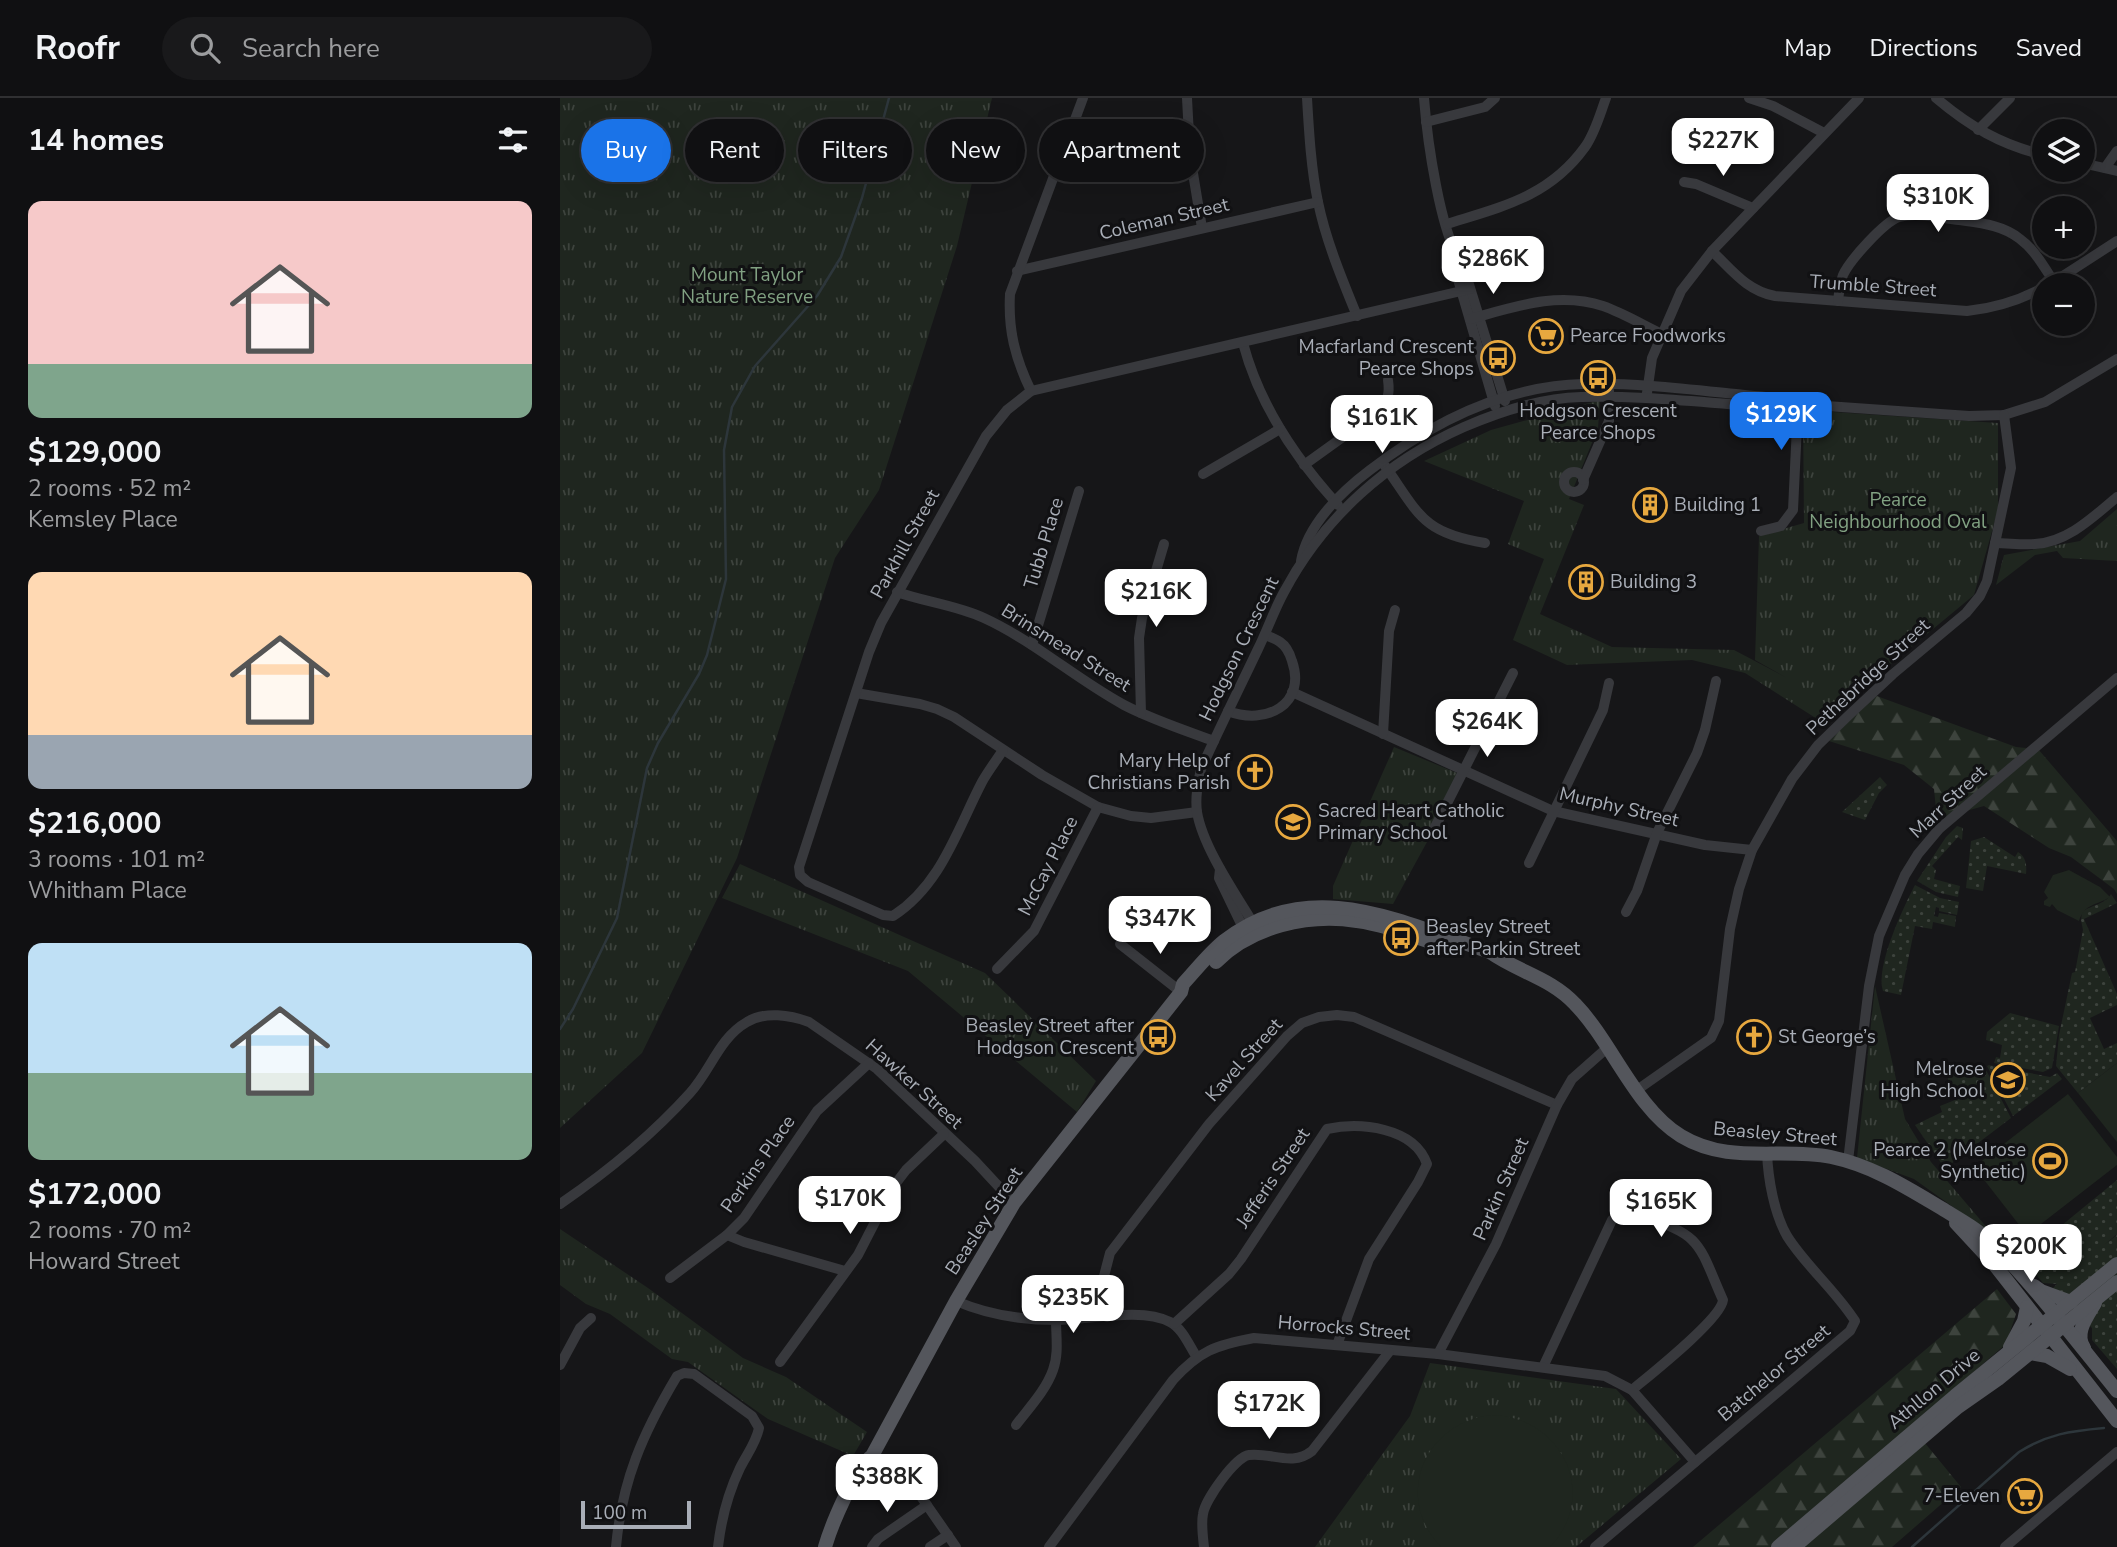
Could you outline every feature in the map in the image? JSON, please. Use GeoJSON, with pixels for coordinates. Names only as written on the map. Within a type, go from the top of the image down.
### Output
{"type":"FeatureCollection","features":[{"type":"Feature","properties":{"kind":"main road","name":"Beasley Street"},"geometry":{"type":"LineString","coordinates":[[825,1547],[835,1518],[866,1460],[872,1456],[956,1301],[1014,1203],[1181,992],[1189,989],[1251,931],[1301,921],[1359,921],[1490,962],[1501,960],[1541,977],[1559,988],[1577,1006],[1661,1119],[1678,1134],[1697,1145],[1730,1153],[1820,1155],[1848,1161],[1917,1192],[1968,1223],[1996,1247],[2117,1391]]}},
{"type":"Feature","properties":{"kind":"main road","name":"Beasley Street"},"geometry":{"type":"LineString","coordinates":[[1946,1211],[1994,1264],[2117,1421]]}},
{"type":"Feature","properties":{"kind":"main road","name":"Athllon Drive"},"geometry":{"type":"LineString","coordinates":[[2059,1320],[2071,1302],[2117,1264]]}},
{"type":"Feature","properties":{"kind":"main road"},"geometry":{"type":"LineString","coordinates":[[2021,1276],[2041,1291],[2071,1302]]}},
{"type":"Feature","properties":{"kind":"main road","name":"Athllon Drive"},"geometry":{"type":"LineString","coordinates":[[1778,1547],[2006,1354],[2097,1299],[2117,1282]]}},
{"type":"Feature","properties":{"kind":"main road"},"geometry":{"type":"LineString","coordinates":[[2088,1354],[2080,1342],[2081,1331],[2097,1299]]}},
{"type":"Feature","properties":{"kind":"main road"},"geometry":{"type":"LineString","coordinates":[[2006,1354],[2024,1321],[2027,1307]]}},
{"type":"Feature","properties":{"kind":"main road","name":"Athllon Drive"},"geometry":{"type":"LineString","coordinates":[[1794,1547],[1943,1420],[2030,1353],[2046,1331]]}},
{"type":"Feature","properties":{"kind":"main road"},"geometry":{"type":"LineString","coordinates":[[2030,1353],[2047,1356],[2078,1373]]}},
{"type":"Feature","properties":{"kind":"main road","name":"Beasley Street"},"geometry":{"type":"LineString","coordinates":[[835,1547],[841,1526],[872,1465],[872,1456]]}},
{"type":"Feature","properties":{"kind":"street"},"geometry":{"type":"LineString","coordinates":[[1031,391],[1011,341],[1010,294],[1083,98]]}},
{"type":"Feature","properties":{"kind":"street"},"geometry":{"type":"LineString","coordinates":[[1187,98],[1190,155],[1202,228]]}},
{"type":"Feature","properties":{"kind":"street"},"geometry":{"type":"LineString","coordinates":[[1307,98],[1309,138],[1318,202],[1328,238],[1357,316]]}},
{"type":"Feature","properties":{"kind":"street"},"geometry":{"type":"LineString","coordinates":[[1424,98],[1432,164],[1447,224],[1457,257],[1463,265],[1466,290],[1503,411]]}},
{"type":"Feature","properties":{"kind":"street"},"geometry":{"type":"LineString","coordinates":[[1426,122],[1485,107],[1495,98]]}},
{"type":"Feature","properties":{"kind":"street"},"geometry":{"type":"LineString","coordinates":[[1447,224],[1521,200],[1556,178],[1586,147],[1606,98]]}},
{"type":"Feature","properties":{"kind":"street"},"geometry":{"type":"LineString","coordinates":[[1749,98],[1773,106],[1824,133]]}},
{"type":"Feature","properties":{"kind":"street"},"geometry":{"type":"LineString","coordinates":[[1646,399],[1652,358],[1681,291],[1712,251],[1859,98]]}},
{"type":"Feature","properties":{"kind":"street"},"geometry":{"type":"LineString","coordinates":[[1936,98],[1978,130],[2032,152]]}},
{"type":"Feature","properties":{"kind":"street"},"geometry":{"type":"LineString","coordinates":[[1978,130],[2010,98]]}},
{"type":"Feature","properties":{"kind":"street"},"geometry":{"type":"LineString","coordinates":[[2111,170],[2117,151]]}},
{"type":"Feature","properties":{"kind":"street"},"geometry":{"type":"LineString","coordinates":[[1684,182],[1696,184],[1754,208]]}},
{"type":"Feature","properties":{"kind":"street","name":"Coleman Street"},"geometry":{"type":"LineString","coordinates":[[1017,271],[1318,202]]}},
{"type":"Feature","properties":{"kind":"street"},"geometry":{"type":"LineString","coordinates":[[1838,301],[1842,278],[1856,257],[1887,223],[1899,217],[1914,215],[1983,223],[2003,229],[2020,239],[2035,254],[2043,273]]}},
{"type":"Feature","properties":{"kind":"street","name":"Trumble Street"},"geometry":{"type":"LineString","coordinates":[[2067,273],[2117,241]]}},
{"type":"Feature","properties":{"kind":"street","name":"Trumble Street"},"geometry":{"type":"LineString","coordinates":[[1712,251],[1744,283],[1760,293],[1967,311],[2014,302],[2032,293]]}},
{"type":"Feature","properties":{"kind":"street","name":"Parkhill Street"},"geometry":{"type":"LineString","coordinates":[[1003,750],[983,781],[956,840],[936,873],[901,911],[893,916],[883,915],[808,882],[800,875],[799,867],[869,652],[897,592],[995,423],[1031,391],[1466,290]]}},
{"type":"Feature","properties":{"kind":"street"},"geometry":{"type":"LineString","coordinates":[[1474,318],[1531,302],[1553,300],[1602,306],[1662,334]]}},
{"type":"Feature","properties":{"kind":"street"},"geometry":{"type":"LineString","coordinates":[[1243,343],[1253,376],[1280,429],[1304,465],[1338,505]]}},
{"type":"Feature","properties":{"kind":"street","name":"Hodgson Crescent"},"geometry":{"type":"LineString","coordinates":[[1385,466],[1503,411],[1556,399],[1609,397],[1787,408],[1798,404],[1969,416],[2004,415],[2045,402],[2117,359]]}},
{"type":"Feature","properties":{"kind":"street"},"geometry":{"type":"LineString","coordinates":[[1304,465],[1379,411],[1387,401],[1390,391],[1388,380]]}},
{"type":"Feature","properties":{"kind":"street","name":"Hodgson Crescent"},"geometry":{"type":"LineString","coordinates":[[1251,931],[1219,878],[1220,869],[1197,813],[1201,769],[1283,593],[1301,563],[1304,547],[1338,505],[1430,429],[1499,399],[1580,384],[1609,384],[1789,399],[1798,404]]}},
{"type":"Feature","properties":{"kind":"street"},"geometry":{"type":"LineString","coordinates":[[1583,480],[1609,421],[1609,384]]}},
{"type":"Feature","properties":{"kind":"street"},"geometry":{"type":"LineString","coordinates":[[1761,531],[1781,526],[1793,510],[1798,404]]}},
{"type":"Feature","properties":{"kind":"street","name":"Pethebridge Street"},"geometry":{"type":"LineString","coordinates":[[1637,1090],[1712,1038],[1719,1021],[1730,929],[1739,889],[1752,850],[1792,779],[1818,745],[1893,674],[1966,613],[1980,596],[1987,581],[2011,468],[2004,415]]}},
{"type":"Feature","properties":{"kind":"street"},"geometry":{"type":"LineString","coordinates":[[1203,474],[1280,429]]}},
{"type":"Feature","properties":{"kind":"street"},"geometry":{"type":"LineString","coordinates":[[1385,466],[1428,523],[1448,535],[1485,543]]}},
{"type":"Feature","properties":{"kind":"street","name":"Tubb Place"},"geometry":{"type":"LineString","coordinates":[[1031,645],[1079,491]]}},
{"type":"Feature","properties":{"kind":"street"},"geometry":{"type":"LineString","coordinates":[[1995,543],[2035,544],[2056,540],[2074,531],[2117,497]]}},
{"type":"Feature","properties":{"kind":"street"},"geometry":{"type":"LineString","coordinates":[[1141,713],[1140,628],[1164,544]]}},
{"type":"Feature","properties":{"kind":"street","name":"Brinsmead Street"},"geometry":{"type":"LineString","coordinates":[[897,592],[981,616],[1124,705],[1214,741]]}},
{"type":"Feature","properties":{"kind":"street"},"geometry":{"type":"LineString","coordinates":[[1383,734],[1389,631],[1395,610]]}},
{"type":"Feature","properties":{"kind":"street"},"geometry":{"type":"LineString","coordinates":[[1228,710],[1246,716],[1263,716],[1285,702],[1292,692],[1296,671],[1290,654],[1280,642],[1265,635]]}},
{"type":"Feature","properties":{"kind":"street"},"geometry":{"type":"LineString","coordinates":[[1433,831],[1513,673]]}},
{"type":"Feature","properties":{"kind":"street","name":"Marr Street"},"geometry":{"type":"LineString","coordinates":[[1848,1161],[1869,986],[1879,936],[1892,902],[1918,854],[1939,829],[2117,678]]}},
{"type":"Feature","properties":{"kind":"street"},"geometry":{"type":"LineString","coordinates":[[1626,912],[1637,891],[1657,833],[1697,753],[1709,717],[1716,681]]}},
{"type":"Feature","properties":{"kind":"street"},"geometry":{"type":"LineString","coordinates":[[1529,863],[1603,710],[1609,683]]}},
{"type":"Feature","properties":{"kind":"street","name":"Murphy Street"},"geometry":{"type":"LineString","coordinates":[[1292,692],[1553,811],[1705,845],[1752,850]]}},
{"type":"Feature","properties":{"kind":"street"},"geometry":{"type":"LineString","coordinates":[[856,693],[920,704],[954,717],[1098,807],[1122,815],[1151,818],[1197,813]]}},
{"type":"Feature","properties":{"kind":"street","name":"McCay Place"},"geometry":{"type":"LineString","coordinates":[[997,969],[1034,931],[1098,807]]}},
{"type":"Feature","properties":{"kind":"street"},"geometry":{"type":"LineString","coordinates":[[1120,944],[1181,992]]}},
{"type":"Feature","properties":{"kind":"street","name":"Hawker Street"},"geometry":{"type":"LineString","coordinates":[[560,1204],[628,1153],[665,1118],[692,1091],[727,1038],[736,1030],[755,1018],[785,1016],[809,1022],[869,1063],[975,1161],[1014,1203]]}},
{"type":"Feature","properties":{"kind":"street","name":"Kavel Street"},"geometry":{"type":"LineString","coordinates":[[1107,1317],[1103,1280],[1110,1252],[1209,1124],[1287,1036],[1302,1023],[1319,1017],[1354,1017],[1557,1105]]}},
{"type":"Feature","properties":{"kind":"street","name":"Parkin Street"},"geometry":{"type":"LineString","coordinates":[[1438,1354],[1496,1244],[1557,1105],[1572,1079],[1607,1048]]}},
{"type":"Feature","properties":{"kind":"street","name":"Perkins Place"},"geometry":{"type":"LineString","coordinates":[[670,1278],[727,1235],[744,1218],[817,1111],[869,1063]]}},
{"type":"Feature","properties":{"kind":"street","name":"Jefferis Street"},"geometry":{"type":"LineString","coordinates":[[1174,1324],[1229,1274],[1241,1259],[1327,1129],[1339,1126],[1376,1127],[1388,1130],[1416,1146],[1423,1153],[1427,1164],[1369,1259],[1337,1345]]}},
{"type":"Feature","properties":{"kind":"street"},"geometry":{"type":"LineString","coordinates":[[780,1362],[858,1255],[892,1187],[944,1134]]}},
{"type":"Feature","properties":{"kind":"street","name":"Batchelor Street"},"geometry":{"type":"LineString","coordinates":[[1595,1547],[1850,1331],[1855,1321],[1788,1237],[1778,1214],[1767,1153]]}},
{"type":"Feature","properties":{"kind":"street"},"geometry":{"type":"LineString","coordinates":[[1543,1367],[1612,1220],[1618,1215],[1627,1214],[1665,1223],[1690,1237],[1699,1248],[1723,1300],[1722,1308],[1632,1390]]}},
{"type":"Feature","properties":{"kind":"street"},"geometry":{"type":"LineString","coordinates":[[727,1235],[845,1271]]}},
{"type":"Feature","properties":{"kind":"street"},"geometry":{"type":"LineString","coordinates":[[956,1301],[981,1312],[1056,1320],[1150,1316],[1174,1324],[1196,1356]]}},
{"type":"Feature","properties":{"kind":"street"},"geometry":{"type":"LineString","coordinates":[[560,1364],[580,1328],[591,1318]]}},
{"type":"Feature","properties":{"kind":"street"},"geometry":{"type":"LineString","coordinates":[[1016,1425],[1053,1370],[1056,1320]]}},
{"type":"Feature","properties":{"kind":"street","name":"Horrocks Street"},"geometry":{"type":"LineString","coordinates":[[1049,1547],[1173,1380],[1196,1356],[1231,1342],[1254,1338],[1389,1352],[1438,1354],[1598,1374],[1632,1390],[1695,1462]]}},
{"type":"Feature","properties":{"kind":"street"},"geometry":{"type":"LineString","coordinates":[[1204,1547],[1202,1515],[1207,1501],[1241,1457],[1251,1455],[1289,1459],[1306,1456],[1389,1352]]}},
{"type":"Feature","properties":{"kind":"street"},"geometry":{"type":"LineString","coordinates":[[616,1547],[619,1515],[641,1442],[677,1376],[684,1373],[694,1374],[751,1416],[759,1428],[757,1439],[739,1470],[728,1500],[718,1547]]}},
{"type":"Feature","properties":{"kind":"street"},"geometry":{"type":"LineString","coordinates":[[2006,1547],[2117,1452]]}},
{"type":"Feature","properties":{"kind":"street"},"geometry":{"type":"LineString","coordinates":[[872,1456],[906,1475],[956,1547]]}},
{"type":"Feature","properties":{"kind":"street"},"geometry":{"type":"LineString","coordinates":[[872,1547],[878,1539],[927,1504]]}},
{"type":"Feature","properties":{"kind":"street"},"geometry":{"type":"LineString","coordinates":[[930,1547],[948,1535]]}},
{"type":"Feature","properties":{"kind":"green space","name":"Mount Taylor Nature Reserve"},"geometry":{"type":"Polygon","coordinates":[[[560,98],[992,98],[987,119],[926,119],[926,182],[972,182],[957,246],[879,490],[835,558],[737,858],[642,1053],[560,1128],[560,98]]]}},
{"type":"Feature","properties":{"kind":"green space","name":"Pearce Neighbourhood Oval"},"geometry":{"type":"Polygon","coordinates":[[[1600,400],[1598,428],[1569,499],[1584,505],[1540,614],[1612,647],[1734,650],[1787,678],[1755,660],[1759,536],[1804,523],[1803,410],[1998,423],[1998,510],[1974,595],[1839,707],[1825,724],[1745,673],[1692,660],[1567,665],[1513,640],[1544,559],[1508,544],[1524,501],[1424,461],[1491,430],[1600,400]]]}},
{"type":"Feature","properties":{"kind":"green space"},"geometry":{"type":"Polygon","coordinates":[[[2117,509],[2117,561],[2063,558],[2057,551],[2035,555],[1996,585],[2004,555],[2080,541],[2117,509]]]}},
{"type":"Feature","properties":{"kind":"green space"},"geometry":{"type":"Polygon","coordinates":[[[1874,695],[2016,747],[2038,749],[2117,841],[2117,894],[2071,857],[2049,848],[1984,806],[1937,819],[1934,789],[1904,765],[1829,741],[1874,695]]]}},
{"type":"Feature","properties":{"kind":"green space"},"geometry":{"type":"Polygon","coordinates":[[[1394,747],[1457,773],[1433,831],[1393,904],[1333,899],[1333,886],[1394,747]]]}},
{"type":"Feature","properties":{"kind":"green space"},"geometry":{"type":"Polygon","coordinates":[[[1880,777],[1887,785],[1879,793],[1865,820],[1842,812],[1880,777]]]}},
{"type":"Feature","properties":{"kind":"green space"},"geometry":{"type":"Polygon","coordinates":[[[1957,826],[1963,828],[1962,840],[1958,837],[1932,866],[1936,870],[1934,879],[1960,886],[1958,897],[1936,892],[1917,881],[1946,837],[1957,826]]]}},
{"type":"Feature","properties":{"kind":"green space"},"geometry":{"type":"Polygon","coordinates":[[[1984,837],[2015,857],[2018,852],[2021,854],[2026,874],[1987,866],[1983,891],[1966,888],[1971,841],[1984,837]]]}},
{"type":"Feature","properties":{"kind":"green space"},"geometry":{"type":"Polygon","coordinates":[[[740,864],[985,973],[1096,1081],[1077,1112],[908,971],[722,898],[740,864]]]}},
{"type":"Feature","properties":{"kind":"green space"},"geometry":{"type":"Polygon","coordinates":[[[2069,870],[2100,887],[2110,897],[2084,911],[2079,921],[2057,910],[2052,904],[2050,907],[2044,905],[2048,898],[2044,892],[2053,875],[2069,870]]]}},
{"type":"Feature","properties":{"kind":"green space"},"geometry":{"type":"Polygon","coordinates":[[[1915,885],[1940,898],[1959,902],[1957,915],[1939,911],[1936,907],[1934,916],[1938,917],[1939,913],[1956,916],[1955,927],[1933,922],[1932,929],[1915,926],[1901,995],[1883,991],[1883,968],[1886,953],[1915,885]]]}},
{"type":"Feature","properties":{"kind":"green space"},"geometry":{"type":"Polygon","coordinates":[[[2111,894],[2117,903],[2084,919],[2117,994],[2117,1005],[2090,1018],[2104,1049],[2117,1043],[2117,1063],[2078,1093],[2056,1066],[2059,1035],[2083,930],[2082,912],[2106,900],[2111,894]]]}},
{"type":"Feature","properties":{"kind":"green space"},"geometry":{"type":"Polygon","coordinates":[[[1875,986],[1905,1119],[1931,1162],[1995,1237],[1914,1179],[1857,1158],[1875,986]]]}},
{"type":"Feature","properties":{"kind":"green space"},"geometry":{"type":"Polygon","coordinates":[[[2010,1013],[2059,1026],[2052,1068],[2043,1072],[1994,1063],[1996,1057],[2000,1058],[2002,1045],[1986,1040],[1987,1032],[2010,1013]]]}},
{"type":"Feature","properties":{"kind":"green space"},"geometry":{"type":"Polygon","coordinates":[[[1942,1061],[1985,1068],[2011,1118],[1953,1162],[1948,1173],[1915,1125],[1942,1112],[1940,1106],[1955,1100],[1942,1061]]]}},
{"type":"Feature","properties":{"kind":"green space"},"geometry":{"type":"Polygon","coordinates":[[[2117,1063],[2117,1142],[2078,1093],[2117,1063]]]}},
{"type":"Feature","properties":{"kind":"green space"},"geometry":{"type":"Polygon","coordinates":[[[1987,1066],[2050,1077],[2057,1073],[2062,1079],[2013,1116],[1987,1066]]]}},
{"type":"Feature","properties":{"kind":"green space","name":"Pearce 2 (Melrose Synthetic)"},"geometry":{"type":"Polygon","coordinates":[[[2068,1094],[2117,1157],[2117,1165],[2027,1235],[1974,1167],[2068,1094]]]}},
{"type":"Feature","properties":{"kind":"green space"},"geometry":{"type":"Polygon","coordinates":[[[2117,1180],[2117,1234],[2104,1245],[2117,1235],[2117,1369],[2092,1340],[2092,1328],[2052,1289],[2057,1284],[2043,1283],[2022,1258],[2117,1180]]]}},
{"type":"Feature","properties":{"kind":"green space"},"geometry":{"type":"Polygon","coordinates":[[[560,1229],[648,1288],[743,1358],[786,1377],[867,1432],[853,1456],[768,1419],[688,1362],[672,1359],[610,1314],[586,1304],[560,1285],[560,1229]]]}},
{"type":"Feature","properties":{"kind":"green space"},"geometry":{"type":"Polygon","coordinates":[[[1997,1289],[2016,1314],[2006,1344],[1911,1426],[1961,1487],[1892,1547],[1693,1547],[1997,1289]]]}},
{"type":"Feature","properties":{"kind":"green space"},"geometry":{"type":"Polygon","coordinates":[[[1430,1363],[1616,1389],[1681,1459],[1576,1547],[1315,1547],[1410,1416],[1430,1363]]]}},
{"type":"Feature","properties":{"kind":"green space"},"geometry":{"type":"Polygon","coordinates":[[[1491,1415],[1516,1419],[1537,1429],[1554,1443],[1566,1462],[1572,1482],[1572,1504],[1565,1526],[1550,1547],[1441,1547],[1427,1527],[1419,1506],[1418,1485],[1423,1465],[1433,1447],[1448,1432],[1468,1421],[1491,1415]]]}},
{"type":"Feature","properties":{"kind":"waterway"},"geometry":{"type":"LineString","coordinates":[[560,1029],[573,1009],[617,918],[647,768],[707,655],[726,579],[724,450],[732,407],[755,366],[817,296],[841,257],[862,198],[889,98]]}},
{"type":"Feature","properties":{"kind":"waterway"},"geometry":{"type":"LineString","coordinates":[[1912,1547],[2019,1452],[2060,1434],[2104,1428]]}},
{"type":"Feature","properties":{"kind":"place","name":"Pearce Foodworks"},"geometry":{"type":"Point","coordinates":[1546,336]}},
{"type":"Feature","properties":{"kind":"place","name":"Macfarland Crescent Pearce Shops"},"geometry":{"type":"Point","coordinates":[1498,358]}},
{"type":"Feature","properties":{"kind":"place","name":"Hodgson Crescent Pearce Shops"},"geometry":{"type":"Point","coordinates":[1598,378]}},
{"type":"Feature","properties":{"kind":"place","name":"Building 1"},"geometry":{"type":"Point","coordinates":[1650,505]}},
{"type":"Feature","properties":{"kind":"place","name":"Building 3"},"geometry":{"type":"Point","coordinates":[1586,582]}},
{"type":"Feature","properties":{"kind":"place","name":"Mary Help of Christians Parish"},"geometry":{"type":"Point","coordinates":[1255,772]}},
{"type":"Feature","properties":{"kind":"place","name":"Sacred Heart Catholic Primary School"},"geometry":{"type":"Point","coordinates":[1293,822]}},
{"type":"Feature","properties":{"kind":"place","name":"Beasley Street after Parkin Street"},"geometry":{"type":"Point","coordinates":[1401,938]}},
{"type":"Feature","properties":{"kind":"place","name":"Beasley Street after Hodgson Crescent"},"geometry":{"type":"Point","coordinates":[1158,1037]}},
{"type":"Feature","properties":{"kind":"place","name":"St George’s"},"geometry":{"type":"Point","coordinates":[1754,1037]}},
{"type":"Feature","properties":{"kind":"place","name":"Melrose High School"},"geometry":{"type":"Point","coordinates":[2008,1080]}},
{"type":"Feature","properties":{"kind":"place","name":"Pearce 2 (Melrose Synthetic)"},"geometry":{"type":"Point","coordinates":[2050,1161]}},
{"type":"Feature","properties":{"kind":"place","name":"7-Eleven"},"geometry":{"type":"Point","coordinates":[2025,1496]}}]}
